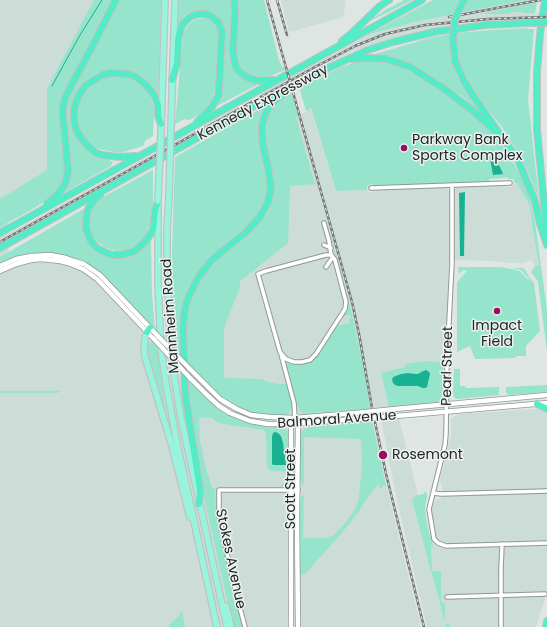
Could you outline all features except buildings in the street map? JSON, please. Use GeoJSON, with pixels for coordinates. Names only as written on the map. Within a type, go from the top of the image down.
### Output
{"type":"FeatureCollection","features":[{"type":"Feature","properties":{"kind":"highway"},"geometry":{"type":"LineString","coordinates":[[38,212],[55,197],[62,189],[66,181],[68,158],[63,124],[63,108],[72,84],[116,0]]}},
{"type":"Feature","properties":{"kind":"highway"},"geometry":{"type":"LineString","coordinates":[[234,0],[233,51],[237,69],[242,74],[255,80],[277,80]]}},
{"type":"Feature","properties":{"kind":"highway"},"geometry":{"type":"LineString","coordinates":[[325,54],[353,32],[380,6],[389,0]]}},
{"type":"Feature","properties":{"kind":"highway","name":"Kennedy Expressway"},"geometry":{"type":"LineString","coordinates":[[0,233],[422,0]]}},
{"type":"Feature","properties":{"kind":"highway"},"geometry":{"type":"LineString","coordinates":[[464,0],[455,20],[453,40],[455,61],[464,81],[476,100],[518,160],[535,201],[540,224],[547,245]]}},
{"type":"Feature","properties":{"kind":"highway"},"geometry":{"type":"LineString","coordinates":[[545,0],[540,34],[537,72],[537,130],[547,234]]}},
{"type":"Feature","properties":{"kind":"highway"},"geometry":{"type":"LineString","coordinates":[[172,80],[176,64],[178,40],[180,31],[184,24],[194,15],[206,14],[211,16],[220,23],[222,33],[218,96],[212,107],[195,125]]}},
{"type":"Feature","properties":{"kind":"highway","name":"Kennedy Expressway"},"geometry":{"type":"LineString","coordinates":[[0,248],[252,108],[295,85],[368,50],[434,32],[484,25],[547,23]]}},
{"type":"Feature","properties":{"kind":"highway"},"geometry":{"type":"LineString","coordinates":[[346,60],[373,58],[386,59],[410,67],[443,88],[472,110],[504,140]]}},
{"type":"Feature","properties":{"kind":"highway"},"geometry":{"type":"LineString","coordinates":[[144,153],[129,157],[107,156],[96,153],[81,138],[76,129],[74,109],[78,97],[85,86],[102,75],[111,73],[128,74],[136,77],[146,84],[154,95],[158,105],[158,116],[161,124]]}},
{"type":"Feature","properties":{"kind":"highway"},"geometry":{"type":"LineString","coordinates":[[199,504],[200,490],[185,387],[183,329],[186,304],[198,278],[210,262],[245,233],[260,217],[268,202],[271,188],[264,150],[262,125],[267,110],[274,101],[295,85]]}},
{"type":"Feature","properties":{"kind":"highway"},"geometry":{"type":"LineString","coordinates":[[127,177],[99,196],[91,204],[86,214],[86,229],[91,241],[100,250],[120,255],[137,249],[146,241],[152,230],[158,201]]}},
{"type":"Feature","properties":{"kind":"highway"},"geometry":{"type":"LineString","coordinates":[[537,404],[547,409]]}},
{"type":"Feature","properties":{"kind":"highway"},"geometry":{"type":"LineString","coordinates":[[546,627],[547,621]]}},
{"type":"Feature","properties":{"kind":"main road","name":"Mannheim Road"},"geometry":{"type":"LineString","coordinates":[[165,0],[158,201],[158,283],[161,350],[171,413],[216,626]]}},
{"type":"Feature","properties":{"kind":"main road","name":"Mannheim Road"},"geometry":{"type":"LineString","coordinates":[[175,0],[167,238],[170,341],[181,418],[227,627]]}},
{"type":"Feature","properties":{"kind":"main road"},"geometry":{"type":"LineString","coordinates":[[150,330],[145,338],[145,357],[172,446],[188,515],[195,526]]}},
{"type":"Feature","properties":{"kind":"main road"},"geometry":{"type":"LineString","coordinates":[[216,579],[222,590],[231,627]]}},
{"type":"Feature","properties":{"kind":"street"},"geometry":{"type":"LineString","coordinates":[[371,188],[510,183]]}},
{"type":"Feature","properties":{"kind":"street","name":"Pearl Street"},"geometry":{"type":"LineString","coordinates":[[452,185],[452,263],[447,361],[445,445],[430,504],[429,514],[434,539],[438,543],[446,546],[502,544]]}},
{"type":"Feature","properties":{"kind":"street"},"geometry":{"type":"LineString","coordinates":[[280,352],[286,359],[294,362],[310,360],[316,354],[345,309],[346,302],[324,223]]}},
{"type":"Feature","properties":{"kind":"street"},"geometry":{"type":"LineString","coordinates":[[324,245],[331,248]]}},
{"type":"Feature","properties":{"kind":"street","name":"Balmoral Avenue"},"geometry":{"type":"LineString","coordinates":[[0,266],[16,259],[31,256],[50,255],[74,260],[84,264],[100,275],[150,330],[154,339],[190,378],[219,406],[239,417],[259,423],[298,424],[547,403]]}},
{"type":"Feature","properties":{"kind":"street"},"geometry":{"type":"LineString","coordinates":[[291,424],[295,418],[294,403],[258,274],[266,270],[320,256],[332,256]]}},
{"type":"Feature","properties":{"kind":"street"},"geometry":{"type":"LineString","coordinates":[[326,267],[332,256]]}},
{"type":"Feature","properties":{"kind":"street","name":"Balmoral Avenue"},"geometry":{"type":"LineString","coordinates":[[0,271],[16,264],[31,260],[50,260],[68,263],[82,269],[97,278],[220,399],[244,412],[260,416],[295,418],[547,395]]}},
{"type":"Feature","properties":{"kind":"street","name":"Scott Street"},"geometry":{"type":"LineString","coordinates":[[295,418],[298,424],[298,627]]}},
{"type":"Feature","properties":{"kind":"street","name":"Scott Street"},"geometry":{"type":"LineString","coordinates":[[291,424],[291,627]]}},
{"type":"Feature","properties":{"kind":"street","name":"Stokes Avenue"},"geometry":{"type":"LineString","coordinates":[[245,627],[221,527],[219,515],[219,490],[291,490]]}},
{"type":"Feature","properties":{"kind":"street"},"geometry":{"type":"LineString","coordinates":[[291,490],[298,490]]}},
{"type":"Feature","properties":{"kind":"street"},"geometry":{"type":"LineString","coordinates":[[433,493],[547,491]]}},
{"type":"Feature","properties":{"kind":"street"},"geometry":{"type":"LineString","coordinates":[[501,627],[502,544],[547,543]]}},
{"type":"Feature","properties":{"kind":"street"},"geometry":{"type":"LineString","coordinates":[[447,597],[545,594]]}},
{"type":"Feature","properties":{"kind":"shaded area"},"geometry":{"type":"Polygon","coordinates":[[[0,0],[103,0],[53,90],[54,178],[7,213],[8,234],[367,35],[411,23],[526,0],[547,0],[531,4],[529,13],[547,13],[547,18],[463,23],[416,32],[353,51],[308,73],[298,80],[297,79],[287,84],[288,86],[256,101],[8,239],[9,253],[40,248],[69,252],[137,308],[188,357],[268,218],[275,199],[292,94],[297,115],[306,112],[310,107],[336,191],[367,190],[371,193],[376,190],[445,187],[448,189],[449,259],[445,354],[443,364],[440,362],[416,362],[405,364],[406,367],[381,373],[389,407],[394,406],[397,419],[399,419],[431,546],[448,544],[442,543],[437,539],[434,532],[430,511],[436,500],[442,498],[440,480],[451,436],[451,419],[461,414],[537,409],[544,411],[547,415],[547,592],[536,627],[450,627],[449,624],[445,624],[446,627],[427,627],[397,500],[379,408],[370,409],[370,407],[355,408],[358,424],[373,424],[386,485],[421,627],[0,627],[0,0]],[[441,571],[431,573],[445,623],[445,603],[441,602],[441,571]]]}},
{"type":"Feature","properties":{"kind":"shaded area"},"geometry":{"type":"Polygon","coordinates":[[[94,0],[113,0],[62,99],[60,112],[65,169],[63,180],[58,190],[48,199],[0,227],[0,199],[47,170],[47,89],[94,0]]]}},
{"type":"Feature","properties":{"kind":"shaded area"},"geometry":{"type":"Polygon","coordinates":[[[120,0],[161,0],[158,97],[148,82],[126,71],[114,70],[100,72],[87,80],[76,95],[71,111],[73,126],[79,141],[91,152],[113,162],[111,166],[62,194],[70,172],[66,109],[69,97],[120,0]]]}},
{"type":"Feature","properties":{"kind":"shaded area"},"geometry":{"type":"Polygon","coordinates":[[[178,0],[231,0],[231,61],[236,71],[246,80],[259,84],[217,106],[221,97],[226,33],[222,21],[211,12],[200,10],[187,14],[178,25],[178,0]]]}},
{"type":"Feature","properties":{"kind":"shaded area"},"geometry":{"type":"Polygon","coordinates":[[[237,0],[264,0],[279,60],[285,70],[273,75],[259,77],[244,71],[239,65],[237,61],[237,0]]]}},
{"type":"Feature","properties":{"kind":"shaded area"},"geometry":{"type":"Polygon","coordinates":[[[281,0],[347,0],[345,1],[344,16],[289,32],[281,0]]]}},
{"type":"Feature","properties":{"kind":"shaded area"},"geometry":{"type":"Polygon","coordinates":[[[404,0],[412,0],[368,22],[385,10],[404,0]]]}},
{"type":"Feature","properties":{"kind":"shaded area"},"geometry":{"type":"Polygon","coordinates":[[[433,0],[460,0],[455,14],[411,23],[367,35],[433,0]]]}},
{"type":"Feature","properties":{"kind":"shaded area"},"geometry":{"type":"Polygon","coordinates":[[[467,0],[526,0],[460,13],[467,0]]]}},
{"type":"Feature","properties":{"kind":"shaded area"},"geometry":{"type":"Polygon","coordinates":[[[537,2],[535,13],[510,12],[510,14],[485,14],[485,13],[537,2]]]}},
{"type":"Feature","properties":{"kind":"shaded area"},"geometry":{"type":"Polygon","coordinates":[[[207,18],[215,23],[219,33],[216,84],[212,101],[201,113],[190,120],[184,119],[175,124],[183,34],[188,25],[196,19],[207,18]]]}},
{"type":"Feature","properties":{"kind":"shaded area"},"geometry":{"type":"Polygon","coordinates":[[[528,28],[534,29],[528,99],[539,199],[524,163],[502,127],[484,105],[469,82],[459,61],[455,46],[455,35],[457,35],[457,33],[528,28]]]}},
{"type":"Feature","properties":{"kind":"shaded area"},"geometry":{"type":"Polygon","coordinates":[[[451,34],[450,55],[457,76],[467,93],[486,118],[464,98],[409,63],[388,56],[372,55],[429,38],[451,34]]]}},
{"type":"Feature","properties":{"kind":"shaded area","name":"Parkway Bank Sports Complex"},"geometry":{"type":"Polygon","coordinates":[[[376,61],[398,65],[436,86],[464,106],[485,124],[507,152],[524,181],[535,222],[547,310],[547,352],[538,282],[531,272],[535,266],[539,265],[530,206],[517,183],[515,183],[513,179],[508,179],[507,177],[489,179],[489,182],[376,186],[372,184],[368,185],[367,190],[336,191],[311,108],[306,111],[299,87],[341,67],[356,62],[376,61]]]}},
{"type":"Feature","properties":{"kind":"shaded area"},"geometry":{"type":"Polygon","coordinates":[[[115,76],[128,77],[143,87],[150,96],[154,107],[153,136],[146,140],[143,146],[120,153],[98,149],[86,140],[78,124],[78,106],[86,91],[100,79],[115,76]]]}},
{"type":"Feature","properties":{"kind":"shaded area"},"geometry":{"type":"Polygon","coordinates":[[[291,92],[298,116],[296,117],[315,184],[290,186],[288,243],[240,281],[240,287],[224,328],[224,378],[262,379],[268,382],[288,385],[292,407],[286,415],[274,416],[243,410],[231,403],[219,395],[186,362],[187,314],[192,296],[205,274],[223,254],[253,230],[267,214],[273,199],[274,180],[264,133],[264,125],[270,108],[283,96],[291,92]]]}},
{"type":"Feature","properties":{"kind":"shaded area"},"geometry":{"type":"Polygon","coordinates":[[[267,105],[262,115],[259,128],[259,141],[268,183],[266,200],[260,214],[204,264],[190,285],[183,303],[181,329],[179,330],[182,357],[176,351],[172,290],[175,157],[267,105]]]}},
{"type":"Feature","properties":{"kind":"shaded area"},"geometry":{"type":"Polygon","coordinates":[[[491,156],[500,167],[503,174],[493,175],[490,158],[491,156]]]}},
{"type":"Feature","properties":{"kind":"shaded area"},"geometry":{"type":"Polygon","coordinates":[[[153,170],[153,204],[151,223],[146,235],[138,244],[127,250],[116,251],[104,247],[96,241],[90,230],[91,212],[95,204],[101,198],[153,170]]]}},
{"type":"Feature","properties":{"kind":"shaded area"},"geometry":{"type":"Polygon","coordinates":[[[515,183],[517,183],[530,206],[539,266],[535,266],[530,260],[524,263],[508,263],[495,261],[455,260],[454,191],[456,188],[512,187],[515,183]]]}},
{"type":"Feature","properties":{"kind":"shaded area"},"geometry":{"type":"Polygon","coordinates":[[[465,192],[464,256],[460,256],[459,193],[465,192]]]}},
{"type":"Feature","properties":{"kind":"shaded area"},"geometry":{"type":"Polygon","coordinates":[[[87,207],[83,220],[85,237],[90,245],[98,251],[127,256],[151,237],[152,294],[155,329],[93,268],[59,255],[43,253],[15,257],[0,265],[0,257],[87,207]]]}},
{"type":"Feature","properties":{"kind":"shaded area"},"geometry":{"type":"Polygon","coordinates":[[[328,224],[352,314],[364,370],[370,409],[311,413],[311,415],[308,415],[304,414],[298,408],[286,365],[288,362],[300,364],[311,361],[335,328],[337,326],[349,323],[349,319],[351,318],[350,315],[342,317],[347,306],[347,302],[328,224]]]}},
{"type":"Feature","properties":{"kind":"shaded area","name":"Impact Field"},"geometry":{"type":"Polygon","coordinates":[[[458,267],[501,267],[520,271],[528,280],[529,279],[521,270],[511,268],[523,268],[526,271],[534,283],[540,331],[526,346],[526,356],[516,356],[515,358],[475,359],[470,346],[457,352],[457,282],[467,271],[463,270],[459,274],[458,267]]]}},
{"type":"Feature","properties":{"kind":"shaded area"},"geometry":{"type":"Polygon","coordinates":[[[151,341],[157,346],[168,425],[149,362],[148,348],[151,341]]]}},
{"type":"Feature","properties":{"kind":"shaded area"},"geometry":{"type":"Polygon","coordinates":[[[431,361],[440,362],[443,364],[443,393],[441,400],[437,403],[389,407],[381,373],[405,367],[405,364],[431,361]],[[421,373],[401,374],[393,377],[392,380],[403,386],[408,385],[420,387],[421,373]]]}},
{"type":"Feature","properties":{"kind":"shaded area"},"geometry":{"type":"Polygon","coordinates":[[[454,369],[460,369],[460,386],[465,386],[466,388],[499,387],[499,395],[457,399],[453,394],[454,369]]]}},
{"type":"Feature","properties":{"kind":"shaded area"},"geometry":{"type":"Polygon","coordinates":[[[426,370],[430,374],[427,387],[425,388],[417,386],[398,386],[393,383],[393,377],[407,373],[417,374],[426,370]]]}},
{"type":"Feature","properties":{"kind":"shaded area"},"geometry":{"type":"Polygon","coordinates":[[[187,378],[214,405],[231,416],[243,422],[283,427],[288,431],[289,435],[289,479],[288,483],[280,487],[286,481],[286,477],[284,472],[269,470],[267,466],[266,433],[264,430],[224,424],[217,422],[212,418],[199,418],[200,441],[212,488],[215,489],[216,508],[243,627],[233,627],[201,484],[187,378]]]}},
{"type":"Feature","properties":{"kind":"shaded area"},"geometry":{"type":"Polygon","coordinates":[[[547,385],[547,392],[508,395],[506,392],[506,387],[547,385]]]}},
{"type":"Feature","properties":{"kind":"shaded area"},"geometry":{"type":"Polygon","coordinates":[[[0,391],[62,391],[57,393],[0,393],[0,391]]]}},
{"type":"Feature","properties":{"kind":"shaded area"},"geometry":{"type":"Polygon","coordinates":[[[372,421],[386,485],[382,486],[380,489],[380,485],[378,484],[346,528],[307,572],[300,576],[301,497],[304,494],[303,538],[327,538],[333,536],[354,511],[358,501],[362,462],[361,439],[304,437],[304,485],[301,483],[300,478],[300,432],[308,427],[372,421]]]}},
{"type":"Feature","properties":{"kind":"shaded area"},"geometry":{"type":"Polygon","coordinates":[[[275,432],[281,436],[286,465],[272,464],[272,437],[273,433],[275,432]]]}},
{"type":"Feature","properties":{"kind":"shaded area"},"geometry":{"type":"Polygon","coordinates":[[[425,492],[427,493],[425,506],[426,518],[434,546],[431,546],[432,571],[441,571],[441,602],[445,603],[445,623],[412,500],[415,496],[425,492]]]}},
{"type":"Feature","properties":{"kind":"shaded area"},"geometry":{"type":"Polygon","coordinates":[[[182,610],[185,627],[169,627],[169,625],[179,616],[182,610]]]}},
{"type":"Feature","properties":{"kind":"shaded area"},"geometry":{"type":"Polygon","coordinates":[[[445,624],[449,624],[450,627],[446,627],[445,624]]]}},
{"type":"Feature","properties":{"kind":"waterway"},"geometry":{"type":"LineString","coordinates":[[52,86],[80,35],[102,0]]}},
{"type":"Feature","properties":{"kind":"railway"},"geometry":{"type":"LineString","coordinates":[[267,0],[352,302],[386,474],[424,627]]}},
{"type":"Feature","properties":{"kind":"railway"},"geometry":{"type":"LineString","coordinates":[[277,0],[287,35]]}},
{"type":"Feature","properties":{"kind":"railway"},"geometry":{"type":"LineString","coordinates":[[449,17],[540,0]]}},
{"type":"Feature","properties":{"kind":"railway"},"geometry":{"type":"LineString","coordinates":[[0,242],[355,46],[385,34],[425,25],[488,19],[547,17]]}},
{"type":"Feature","properties":{"kind":"place","name":"Parkway Bank Sports Complex"},"geometry":{"type":"Point","coordinates":[404,148]}},
{"type":"Feature","properties":{"kind":"place","name":"Impact Field"},"geometry":{"type":"Point","coordinates":[497,311]}},
{"type":"Feature","properties":{"kind":"place","name":"Rosemont"},"geometry":{"type":"Point","coordinates":[383,455]}}]}
